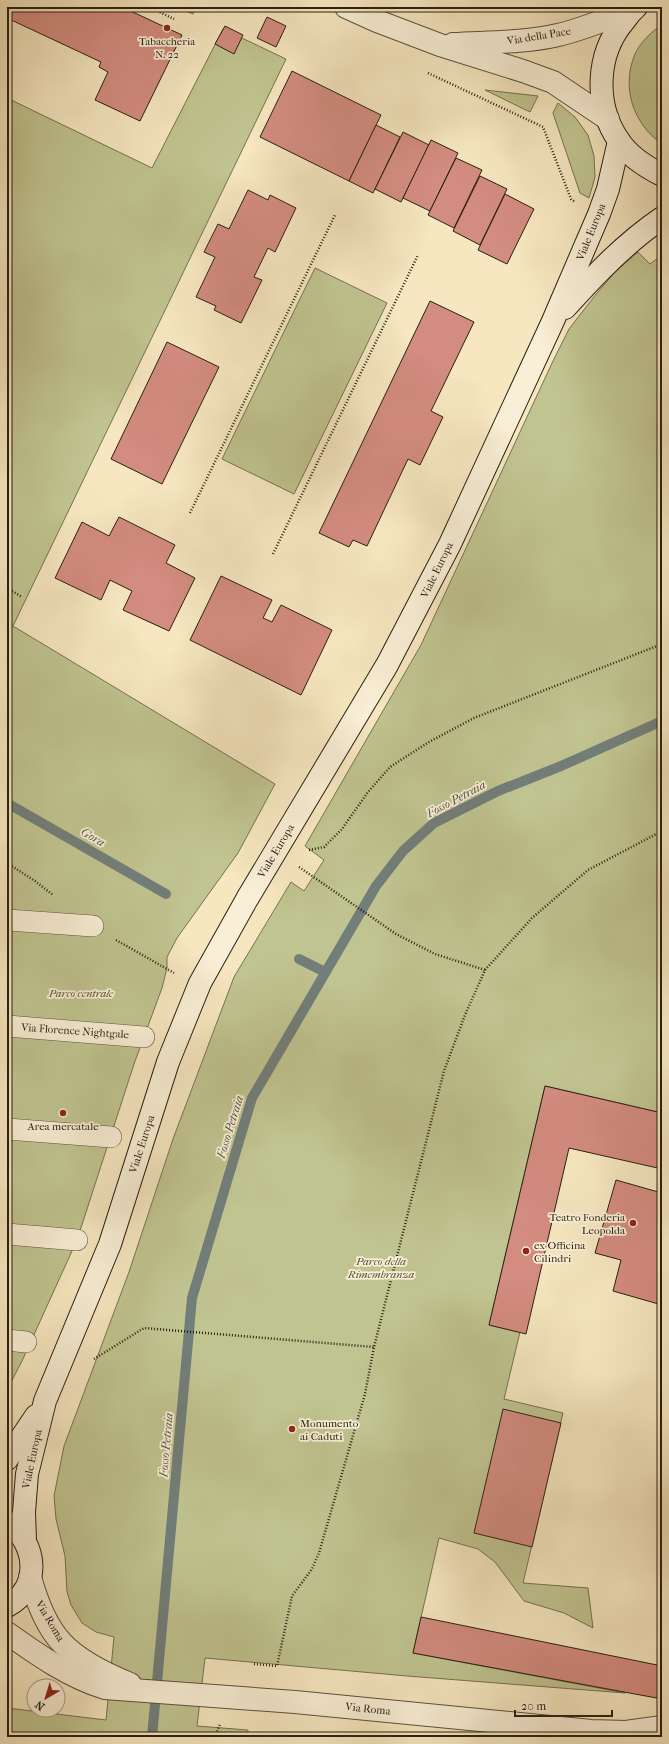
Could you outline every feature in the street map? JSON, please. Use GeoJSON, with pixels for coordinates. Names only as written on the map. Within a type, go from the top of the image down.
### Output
{"type":"FeatureCollection","features":[{"type":"Feature","properties":{"kind":"main road","name":"Via della Pace"},"geometry":{"type":"LineString","coordinates":[[346,7],[377,21],[440,45],[553,82],[608,119]]}},
{"type":"Feature","properties":{"kind":"main road","name":"Via della Pace"},"geometry":{"type":"LineString","coordinates":[[440,45],[525,40],[557,35],[579,29],[635,8]]}},
{"type":"Feature","properties":{"kind":"main road"},"geometry":{"type":"LineString","coordinates":[[635,8],[615,32],[603,60],[601,90],[608,119],[619,141],[638,160],[662,175]]}},
{"type":"Feature","properties":{"kind":"main road","name":"Viale Europa"},"geometry":{"type":"LineString","coordinates":[[25,1541],[24,1512],[26,1481],[45,1401],[110,1244],[168,1062],[200,983],[247,899],[372,692],[411,621],[450,544],[553,321],[599,214],[608,189],[619,141]]}},
{"type":"Feature","properties":{"kind":"main road","name":"Viale Europa"},"geometry":{"type":"LineString","coordinates":[[553,321],[595,275],[640,233],[662,218]]}},
{"type":"Feature","properties":{"kind":"main road","name":"Viale Europa"},"geometry":{"type":"LineString","coordinates":[[7,1459],[45,1401]]}},
{"type":"Feature","properties":{"kind":"main road"},"geometry":{"type":"LineString","coordinates":[[7,1522],[17,1528],[25,1541],[30,1552],[31,1565],[30,1577],[26,1588],[19,1597],[7,1606]]}},
{"type":"Feature","properties":{"kind":"main road","name":"Via Roma"},"geometry":{"type":"LineString","coordinates":[[30,1577],[40,1607],[61,1642],[105,1680],[145,1691],[295,1702],[596,1734],[650,1731]]}},
{"type":"Feature","properties":{"kind":"main road","name":"Via Roma"},"geometry":{"type":"LineString","coordinates":[[7,1633],[71,1674],[89,1683],[105,1680]]}},
{"type":"Feature","properties":{"kind":"street"},"geometry":{"type":"LineString","coordinates":[[7,920],[93,926]]}},
{"type":"Feature","properties":{"kind":"street","name":"Via Florence Nightgale"},"geometry":{"type":"LineString","coordinates":[[9,1026],[144,1037]]}},
{"type":"Feature","properties":{"kind":"street"},"geometry":{"type":"LineString","coordinates":[[7,1129],[111,1137]]}},
{"type":"Feature","properties":{"kind":"street"},"geometry":{"type":"LineString","coordinates":[[7,1234],[77,1240]]}},
{"type":"Feature","properties":{"kind":"path"},"geometry":{"type":"LineString","coordinates":[[149,7],[174,18]]}},
{"type":"Feature","properties":{"kind":"path"},"geometry":{"type":"LineString","coordinates":[[422,70],[543,127],[571,199],[582,207],[599,214]]}},
{"type":"Feature","properties":{"kind":"path"},"geometry":{"type":"LineString","coordinates":[[190,513],[335,215]]}},
{"type":"Feature","properties":{"kind":"path"},"geometry":{"type":"LineString","coordinates":[[273,554],[418,255]]}},
{"type":"Feature","properties":{"kind":"path"},"geometry":{"type":"LineString","coordinates":[[7,588],[22,597]]}},
{"type":"Feature","properties":{"kind":"path"},"geometry":{"type":"LineString","coordinates":[[307,850],[324,847],[342,829],[368,792],[390,767],[429,742],[474,718],[662,644]]}},
{"type":"Feature","properties":{"kind":"path"},"geometry":{"type":"LineString","coordinates":[[254,1664],[277,1666],[292,1596],[300,1582],[312,1569],[319,1553],[365,1394],[374,1347],[444,1071],[465,1015],[485,970],[532,918],[588,870],[662,830]]}},
{"type":"Feature","properties":{"kind":"path"},"geometry":{"type":"LineString","coordinates":[[293,863],[396,934],[435,954],[485,970]]}},
{"type":"Feature","properties":{"kind":"path"},"geometry":{"type":"LineString","coordinates":[[7,1093],[9,1026]]}},
{"type":"Feature","properties":{"kind":"path"},"geometry":{"type":"LineString","coordinates":[[91,1361],[144,1328],[374,1347]]}},
{"type":"Feature","properties":{"kind":"path"},"geometry":{"type":"LineString","coordinates":[[215,1737],[221,1720]]}},
{"type":"Feature","properties":{"kind":"green space"},"geometry":{"type":"Polygon","coordinates":[[[177,7],[196,7],[193,14],[177,7]]]}},
{"type":"Feature","properties":{"kind":"green space"},"geometry":{"type":"Polygon","coordinates":[[[662,24],[662,144],[652,136],[637,115],[632,104],[629,79],[637,49],[654,30],[662,24]]]}},
{"type":"Feature","properties":{"kind":"green space","name":"Parco centrale"},"geometry":{"type":"Polygon","coordinates":[[[223,29],[286,59],[13,626],[275,784],[238,853],[177,938],[167,957],[167,968],[162,988],[134,1064],[77,1240],[22,1361],[7,1390],[7,98],[152,168],[223,29]]]}},
{"type":"Feature","properties":{"kind":"green space"},"geometry":{"type":"Polygon","coordinates":[[[485,90],[538,96],[530,112],[485,90]]]}},
{"type":"Feature","properties":{"kind":"green space"},"geometry":{"type":"Polygon","coordinates":[[[558,103],[575,117],[588,135],[594,156],[595,177],[589,198],[580,193],[553,113],[558,103]]]}},
{"type":"Feature","properties":{"kind":"green space","name":"Parco della Rimembranza"},"geometry":{"type":"Polygon","coordinates":[[[638,252],[650,264],[662,255],[662,1113],[545,1086],[489,1325],[520,1332],[504,1399],[563,1413],[523,1583],[588,1588],[593,1628],[564,1613],[524,1601],[495,1562],[478,1549],[439,1538],[413,1653],[625,1693],[205,1658],[197,1726],[248,1730],[247,1737],[7,1737],[7,1708],[26,1710],[26,1718],[66,1718],[66,1715],[106,1720],[114,1637],[96,1632],[82,1623],[71,1605],[67,1592],[65,1556],[56,1519],[54,1496],[64,1446],[129,1272],[173,1139],[234,977],[291,882],[304,891],[324,860],[305,846],[421,645],[569,329],[614,273],[638,252]]]}},
{"type":"Feature","properties":{"kind":"green space"},"geometry":{"type":"Polygon","coordinates":[[[315,268],[387,303],[294,494],[222,459],[315,268]]]}},
{"type":"Feature","properties":{"kind":"building"},"geometry":{"type":"Polygon","coordinates":[[[7,7],[122,7],[182,35],[140,121],[95,100],[108,72],[99,67],[101,62],[7,18],[7,7]]]}},
{"type":"Feature","properties":{"kind":"building"},"geometry":{"type":"Polygon","coordinates":[[[267,17],[286,26],[276,47],[257,38],[267,17]]]}},
{"type":"Feature","properties":{"kind":"building"},"geometry":{"type":"Polygon","coordinates":[[[225,26],[243,35],[234,54],[215,44],[225,26]]]}},
{"type":"Feature","properties":{"kind":"building"},"geometry":{"type":"Polygon","coordinates":[[[292,71],[381,115],[349,181],[260,137],[292,71]]]}},
{"type":"Feature","properties":{"kind":"building"},"geometry":{"type":"Polygon","coordinates":[[[376,125],[400,137],[373,193],[349,181],[376,125]]]}},
{"type":"Feature","properties":{"kind":"building"},"geometry":{"type":"Polygon","coordinates":[[[403,132],[429,145],[401,202],[375,189],[403,132]]]}},
{"type":"Feature","properties":{"kind":"building"},"geometry":{"type":"Polygon","coordinates":[[[431,140],[458,153],[430,211],[403,198],[431,140]]]}},
{"type":"Feature","properties":{"kind":"building"},"geometry":{"type":"Polygon","coordinates":[[[456,158],[482,170],[454,228],[428,215],[456,158]]]}},
{"type":"Feature","properties":{"kind":"building"},"geometry":{"type":"Polygon","coordinates":[[[480,176],[507,189],[480,245],[453,231],[480,176]]]}},
{"type":"Feature","properties":{"kind":"building"},"geometry":{"type":"Polygon","coordinates":[[[248,190],[268,200],[270,195],[296,208],[275,252],[268,248],[254,277],[262,280],[241,323],[214,310],[216,306],[196,297],[215,257],[204,252],[218,224],[229,229],[248,190]]]}},
{"type":"Feature","properties":{"kind":"building"},"geometry":{"type":"Polygon","coordinates":[[[505,194],[534,209],[507,264],[478,250],[505,194]]]}},
{"type":"Feature","properties":{"kind":"building"},"geometry":{"type":"Polygon","coordinates":[[[430,301],[474,322],[431,411],[443,417],[420,465],[408,459],[367,546],[353,540],[349,547],[319,533],[430,301]]]}},
{"type":"Feature","properties":{"kind":"building"},"geometry":{"type":"Polygon","coordinates":[[[167,342],[219,367],[162,484],[111,459],[167,342]]]}},
{"type":"Feature","properties":{"kind":"building"},"geometry":{"type":"Polygon","coordinates":[[[119,517],[175,545],[166,563],[195,578],[169,631],[123,610],[132,591],[110,580],[101,600],[55,578],[82,522],[109,536],[119,517]]]}},
{"type":"Feature","properties":{"kind":"building"},"geometry":{"type":"Polygon","coordinates":[[[221,576],[272,600],[263,618],[272,622],[281,605],[332,630],[301,695],[190,640],[221,576]]]}},
{"type":"Feature","properties":{"kind":"building","name":"ex Officina Cilindri"},"geometry":{"type":"Polygon","coordinates":[[[545,1086],[662,1113],[662,1169],[569,1148],[526,1334],[489,1325],[545,1086]]]}},
{"type":"Feature","properties":{"kind":"building","name":"Teatro Fonderia Leopolda"},"geometry":{"type":"Polygon","coordinates":[[[616,1180],[662,1193],[662,1305],[613,1291],[621,1260],[595,1253],[616,1180]]]}},
{"type":"Feature","properties":{"kind":"building"},"geometry":{"type":"Polygon","coordinates":[[[503,1409],[561,1423],[532,1547],[474,1533],[503,1409]]]}},
{"type":"Feature","properties":{"kind":"building"},"geometry":{"type":"Polygon","coordinates":[[[421,1617],[662,1666],[662,1699],[413,1653],[421,1617]]]}},
{"type":"Feature","properties":{"kind":"waterway","name":"Fosso Petraia"},"geometry":{"type":"LineString","coordinates":[[152,1737],[192,1298],[252,1098],[376,886],[403,851],[434,823],[498,791],[561,766],[662,721]]}},
{"type":"Feature","properties":{"kind":"waterway","name":"Gora"},"geometry":{"type":"LineString","coordinates":[[7,803],[166,894]]}},
{"type":"Feature","properties":{"kind":"waterway"},"geometry":{"type":"LineString","coordinates":[[299,959],[325,972]]}},
{"type":"Feature","properties":{"kind":"place","name":"Tabaccheria N. 22"},"geometry":{"type":"Point","coordinates":[167,28]}},
{"type":"Feature","properties":{"kind":"place","name":"Area mercatale"},"geometry":{"type":"Point","coordinates":[63,1113]}},
{"type":"Feature","properties":{"kind":"place","name":"Teatro Fonderia Leopolda"},"geometry":{"type":"Point","coordinates":[633,1223]}},
{"type":"Feature","properties":{"kind":"place","name":"ex Officina Cilindri"},"geometry":{"type":"Point","coordinates":[526,1251]}},
{"type":"Feature","properties":{"kind":"place","name":"Monumento ai Caduti"},"geometry":{"type":"Point","coordinates":[292,1429]}}]}
